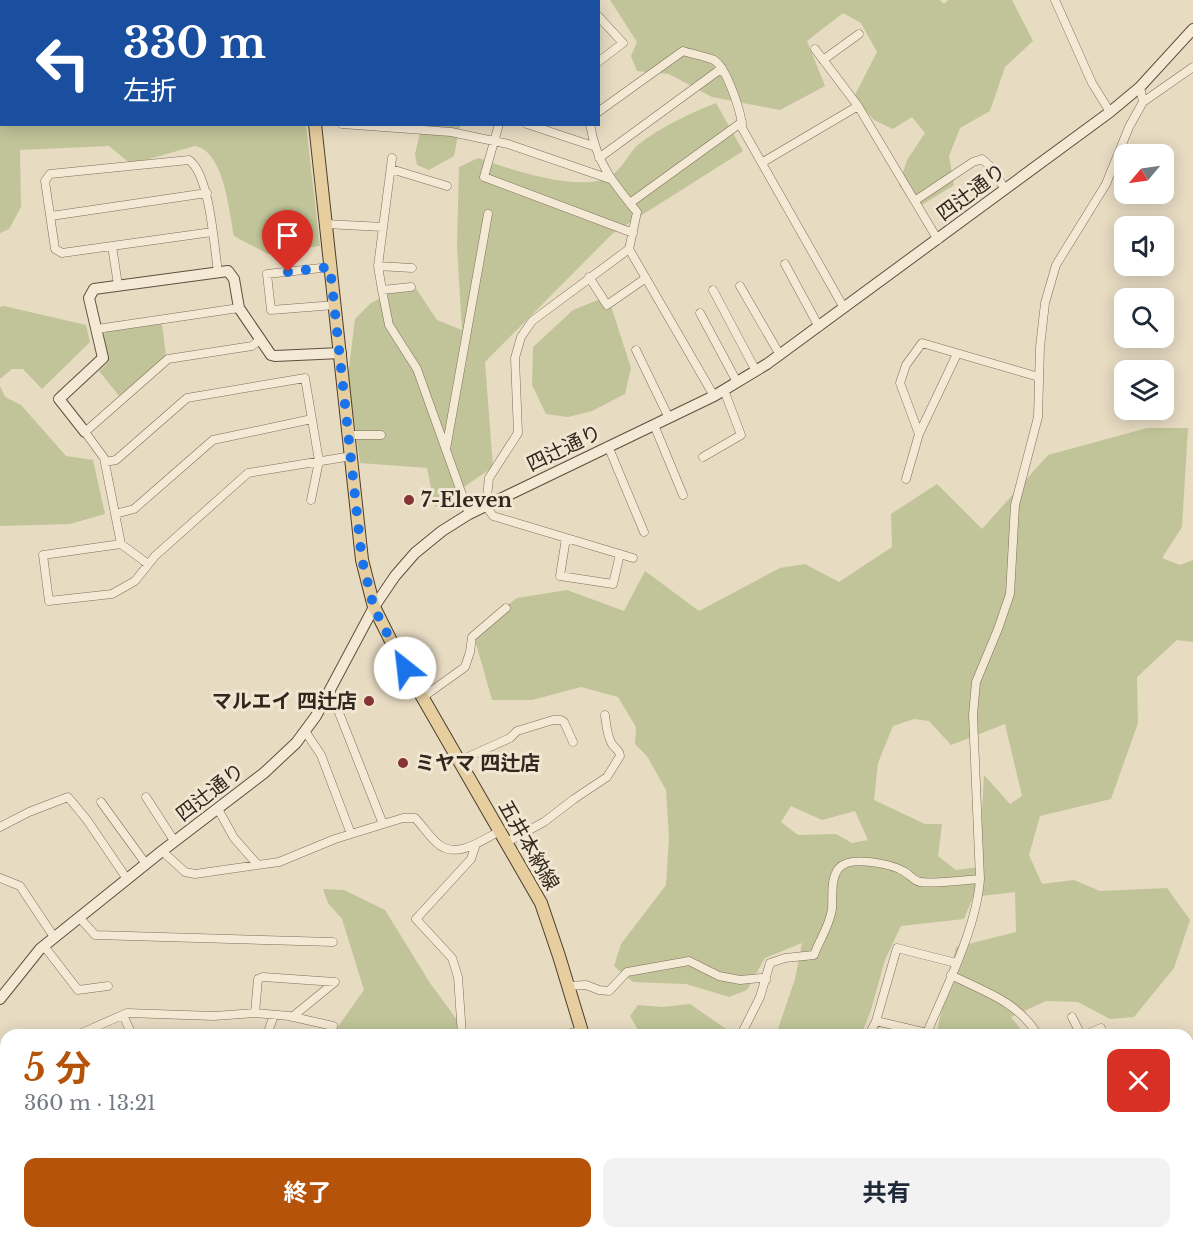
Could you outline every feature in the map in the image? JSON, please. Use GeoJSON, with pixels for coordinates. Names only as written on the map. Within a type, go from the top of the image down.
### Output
{"type":"FeatureCollection","features":[{"type":"Feature","properties":{"kind":"main road","name":"五井本納線"},"geometry":{"type":"LineString","coordinates":[[315,126],[362,560],[374,608],[397,653],[541,903],[581,1029]]}},
{"type":"Feature","properties":{"kind":"street"},"geometry":{"type":"LineString","coordinates":[[1055,0],[1092,83],[1110,112]]}},
{"type":"Feature","properties":{"kind":"street"},"geometry":{"type":"LineString","coordinates":[[600,18],[624,44],[600,61]]}},
{"type":"Feature","properties":{"kind":"street","name":"四辻通り"},"geometry":{"type":"LineString","coordinates":[[0,999],[32,958],[54,937],[264,773],[296,743],[316,716],[374,608],[395,576],[415,554],[442,531],[469,514],[719,393],[780,355],[1110,112],[1140,87],[1193,29]]}},
{"type":"Feature","properties":{"kind":"street"},"geometry":{"type":"LineString","coordinates":[[824,60],[859,34]]}},
{"type":"Feature","properties":{"kind":"street"},"geometry":{"type":"LineString","coordinates":[[815,49],[858,106],[938,240]]}},
{"type":"Feature","properties":{"kind":"street"},"geometry":{"type":"LineString","coordinates":[[600,111],[682,51],[715,61],[722,68],[742,117],[742,128],[844,308]]}},
{"type":"Feature","properties":{"kind":"street"},"geometry":{"type":"LineString","coordinates":[[929,1029],[979,901],[973,715],[975,682],[998,630],[1010,594],[1015,505],[1038,417],[1045,303],[1056,265],[1106,184],[1129,127],[1143,102],[1193,67]]}},
{"type":"Feature","properties":{"kind":"street"},"geometry":{"type":"LineString","coordinates":[[599,158],[722,68]]}},
{"type":"Feature","properties":{"kind":"street"},"geometry":{"type":"LineString","coordinates":[[1140,87],[1143,102]]}},
{"type":"Feature","properties":{"kind":"street"},"geometry":{"type":"LineString","coordinates":[[762,162],[858,106]]}},
{"type":"Feature","properties":{"kind":"street"},"geometry":{"type":"LineString","coordinates":[[630,203],[742,122]]}},
{"type":"Feature","properties":{"kind":"street"},"geometry":{"type":"LineString","coordinates":[[369,126],[450,132],[508,144],[610,179]]}},
{"type":"Feature","properties":{"kind":"street"},"geometry":{"type":"LineString","coordinates":[[498,126],[484,177],[633,233]]}},
{"type":"Feature","properties":{"kind":"street"},"geometry":{"type":"LineString","coordinates":[[533,126],[594,146]]}},
{"type":"Feature","properties":{"kind":"street"},"geometry":{"type":"LineString","coordinates":[[590,126],[594,146],[610,179],[637,212],[629,249],[532,321],[521,337],[515,358],[519,433],[489,478],[486,506],[493,516],[633,558]]}},
{"type":"Feature","properties":{"kind":"street"},"geometry":{"type":"LineString","coordinates":[[392,158],[378,266],[381,290],[389,325],[417,369],[469,514]]}},
{"type":"Feature","properties":{"kind":"street"},"geometry":{"type":"LineString","coordinates":[[916,200],[973,162],[982,159],[991,167],[1005,189]]}},
{"type":"Feature","properties":{"kind":"street"},"geometry":{"type":"LineString","coordinates":[[212,232],[58,252],[55,249],[45,181],[50,174],[189,160],[195,164],[207,193],[218,272]]}},
{"type":"Feature","properties":{"kind":"street"},"geometry":{"type":"LineString","coordinates":[[391,169],[447,186]]}},
{"type":"Feature","properties":{"kind":"street"},"geometry":{"type":"LineString","coordinates":[[51,216],[207,193]]}},
{"type":"Feature","properties":{"kind":"street"},"geometry":{"type":"LineString","coordinates":[[445,450],[488,214]]}},
{"type":"Feature","properties":{"kind":"street"},"geometry":{"type":"LineString","coordinates":[[326,224],[383,227]]}},
{"type":"Feature","properties":{"kind":"street"},"geometry":{"type":"LineString","coordinates":[[112,246],[118,285]]}},
{"type":"Feature","properties":{"kind":"street"},"geometry":{"type":"LineString","coordinates":[[629,249],[719,393],[741,435],[703,457]]}},
{"type":"Feature","properties":{"kind":"street"},"geometry":{"type":"LineString","coordinates":[[785,264],[819,327]]}},
{"type":"Feature","properties":{"kind":"street"},"geometry":{"type":"LineString","coordinates":[[378,266],[412,268]]}},
{"type":"Feature","properties":{"kind":"street"},"geometry":{"type":"LineString","coordinates":[[330,267],[267,274],[271,310],[335,305]]}},
{"type":"Feature","properties":{"kind":"street"},"geometry":{"type":"LineString","coordinates":[[148,564],[121,544],[104,458],[59,399],[102,361],[103,354],[89,298],[90,292],[94,289],[118,285],[228,271],[234,279],[239,308],[271,355],[341,353]]}},
{"type":"Feature","properties":{"kind":"street"},"geometry":{"type":"LineString","coordinates":[[589,278],[607,305],[646,278]]}},
{"type":"Feature","properties":{"kind":"street"},"geometry":{"type":"LineString","coordinates":[[740,286],[780,355]]}},
{"type":"Feature","properties":{"kind":"street"},"geometry":{"type":"LineString","coordinates":[[381,290],[411,287]]}},
{"type":"Feature","properties":{"kind":"street"},"geometry":{"type":"LineString","coordinates":[[713,290],[756,371]]}},
{"type":"Feature","properties":{"kind":"street"},"geometry":{"type":"LineString","coordinates":[[97,329],[239,308]]}},
{"type":"Feature","properties":{"kind":"street"},"geometry":{"type":"LineString","coordinates":[[700,313],[737,382]]}},
{"type":"Feature","properties":{"kind":"street"},"geometry":{"type":"LineString","coordinates":[[85,432],[168,359],[252,346],[261,339]]}},
{"type":"Feature","properties":{"kind":"street"},"geometry":{"type":"LineString","coordinates":[[919,434],[900,383],[906,365],[922,343],[1039,377]]}},
{"type":"Feature","properties":{"kind":"street"},"geometry":{"type":"LineString","coordinates":[[636,350],[669,417]]}},
{"type":"Feature","properties":{"kind":"street"},"geometry":{"type":"LineString","coordinates":[[906,479],[919,434],[957,354]]}},
{"type":"Feature","properties":{"kind":"street"},"geometry":{"type":"LineString","coordinates":[[105,462],[116,460],[187,398],[305,378],[319,461],[311,500]]}},
{"type":"Feature","properties":{"kind":"street"},"geometry":{"type":"LineString","coordinates":[[115,514],[134,510],[213,440],[312,419]]}},
{"type":"Feature","properties":{"kind":"street"},"geometry":{"type":"LineString","coordinates":[[654,425],[683,495]]}},
{"type":"Feature","properties":{"kind":"street"},"geometry":{"type":"LineString","coordinates":[[349,435],[381,435]]}},
{"type":"Feature","properties":{"kind":"street"},"geometry":{"type":"LineString","coordinates":[[608,447],[644,532]]}},
{"type":"Feature","properties":{"kind":"street"},"geometry":{"type":"LineString","coordinates":[[121,544],[43,555],[48,601],[112,594],[135,581],[148,564],[248,473],[351,456]]}},
{"type":"Feature","properties":{"kind":"street"},"geometry":{"type":"LineString","coordinates":[[566,538],[560,576],[613,584],[620,554]]}},
{"type":"Feature","properties":{"kind":"street"},"geometry":{"type":"LineString","coordinates":[[423,697],[465,667],[472,637],[506,608]]}},
{"type":"Feature","properties":{"kind":"street"},"geometry":{"type":"LineString","coordinates":[[330,690],[383,824]]}},
{"type":"Feature","properties":{"kind":"street"},"geometry":{"type":"LineString","coordinates":[[162,851],[185,872],[195,874],[279,862],[351,834],[403,818],[415,818],[440,846],[453,850],[502,837],[544,822],[607,777],[620,756],[620,751],[612,744],[605,715]]}},
{"type":"Feature","properties":{"kind":"street"},"geometry":{"type":"LineString","coordinates":[[459,761],[510,738],[517,731],[553,720],[564,722],[573,742]]}},
{"type":"Feature","properties":{"kind":"street"},"geometry":{"type":"LineString","coordinates":[[305,731],[321,755],[351,834]]}},
{"type":"Feature","properties":{"kind":"street"},"geometry":{"type":"LineString","coordinates":[[0,827],[68,797],[87,820],[127,879]]}},
{"type":"Feature","properties":{"kind":"street"},"geometry":{"type":"LineString","coordinates":[[146,797],[175,842]]}},
{"type":"Feature","properties":{"kind":"street"},"geometry":{"type":"LineString","coordinates":[[101,802],[146,864]]}},
{"type":"Feature","properties":{"kind":"street"},"geometry":{"type":"LineString","coordinates":[[218,809],[234,838],[257,864]]}},
{"type":"Feature","properties":{"kind":"street"},"geometry":{"type":"LineString","coordinates":[[462,1029],[458,977],[452,958],[416,919],[471,859],[476,844]]}},
{"type":"Feature","properties":{"kind":"street"},"geometry":{"type":"LineString","coordinates":[[744,1029],[760,997],[770,963],[777,959],[814,956],[818,942],[827,930],[832,907],[833,880],[839,868],[845,864],[871,862],[903,871],[918,882],[980,879]]}},
{"type":"Feature","properties":{"kind":"street"},"geometry":{"type":"LineString","coordinates":[[0,878],[20,886],[54,937]]}},
{"type":"Feature","properties":{"kind":"street"},"geometry":{"type":"LineString","coordinates":[[79,917],[95,935],[333,942]]}},
{"type":"Feature","properties":{"kind":"street"},"geometry":{"type":"LineString","coordinates":[[44,946],[78,990],[108,986]]}},
{"type":"Feature","properties":{"kind":"street"},"geometry":{"type":"LineString","coordinates":[[872,1029],[897,948],[956,963]]}},
{"type":"Feature","properties":{"kind":"street"},"geometry":{"type":"LineString","coordinates":[[568,986],[586,985],[598,990],[609,991],[627,972],[689,962],[719,976],[740,980],[760,978],[766,980]]}},
{"type":"Feature","properties":{"kind":"street"},"geometry":{"type":"LineString","coordinates":[[951,975],[1011,1004],[1034,1029]]}},
{"type":"Feature","properties":{"kind":"street"},"geometry":{"type":"LineString","coordinates":[[255,1013],[258,979],[263,977],[335,982],[292,1017]]}},
{"type":"Feature","properties":{"kind":"street"},"geometry":{"type":"LineString","coordinates":[[93,1029],[123,1015],[214,1016],[255,1013],[292,1017],[333,1026]]}},
{"type":"Feature","properties":{"kind":"street"},"geometry":{"type":"LineString","coordinates":[[123,1015],[129,1029]]}},
{"type":"Feature","properties":{"kind":"street"},"geometry":{"type":"LineString","coordinates":[[269,1029],[274,1015]]}},
{"type":"Feature","properties":{"kind":"street"},"geometry":{"type":"LineString","coordinates":[[1072,1017],[1079,1029]]}},
{"type":"Feature","properties":{"kind":"street"},"geometry":{"type":"LineString","coordinates":[[876,1021],[907,1029]]}},
{"type":"Feature","properties":{"kind":"green space"},"geometry":{"type":"Polygon","coordinates":[[[610,0],[940,0],[944,4],[948,0],[1012,0],[1033,41],[1005,67],[990,111],[960,128],[949,156],[954,185],[917,208],[899,185],[907,160],[925,133],[912,117],[893,129],[874,120],[854,97],[877,52],[861,23],[843,13],[807,41],[825,86],[780,110],[712,97],[669,74],[637,71],[631,56],[637,42],[610,0]]]}},
{"type":"Feature","properties":{"kind":"green space"},"geometry":{"type":"Polygon","coordinates":[[[716,103],[743,151],[612,234],[485,362],[493,467],[435,507],[427,468],[360,463],[348,376],[355,319],[371,303],[399,289],[415,287],[437,320],[462,330],[457,247],[459,167],[478,158],[546,178],[583,182],[599,180],[616,172],[635,147],[657,132],[716,103]]]}},
{"type":"Feature","properties":{"kind":"green space"},"geometry":{"type":"Polygon","coordinates":[[[0,126],[306,126],[320,246],[268,254],[234,236],[219,170],[205,150],[195,146],[131,164],[109,146],[20,150],[21,207],[9,229],[0,233],[0,126]]]}},
{"type":"Feature","properties":{"kind":"green space"},"geometry":{"type":"Polygon","coordinates":[[[422,126],[460,126],[454,156],[429,170],[417,165],[415,154],[422,126]]]}},
{"type":"Feature","properties":{"kind":"green space"},"geometry":{"type":"Polygon","coordinates":[[[603,298],[610,303],[631,368],[625,394],[592,411],[568,417],[546,414],[532,385],[533,347],[573,310],[603,298]]]}},
{"type":"Feature","properties":{"kind":"green space"},"geometry":{"type":"Polygon","coordinates":[[[0,307],[86,325],[90,342],[42,389],[23,369],[12,369],[0,379],[0,307]]]}},
{"type":"Feature","properties":{"kind":"green space"},"geometry":{"type":"Polygon","coordinates":[[[162,324],[166,356],[120,397],[99,371],[109,362],[103,337],[106,331],[162,324]]]}},
{"type":"Feature","properties":{"kind":"green space"},"geometry":{"type":"Polygon","coordinates":[[[0,386],[5,397],[21,405],[66,456],[93,460],[105,514],[70,524],[0,526],[0,386]]]}},
{"type":"Feature","properties":{"kind":"green space"},"geometry":{"type":"Polygon","coordinates":[[[1147,428],[1188,428],[1182,527],[1162,558],[1180,565],[1193,560],[1193,642],[1177,640],[1137,677],[1138,723],[1111,799],[1040,816],[1029,855],[1042,884],[1074,880],[1100,891],[1167,888],[1190,920],[1174,968],[1134,1017],[1110,1019],[1078,1002],[1046,1001],[1011,1017],[1020,1029],[937,1029],[956,947],[1016,932],[1015,892],[973,897],[964,919],[901,926],[885,960],[863,1029],[778,1029],[795,979],[802,943],[765,958],[747,990],[729,997],[686,984],[633,982],[614,966],[621,944],[666,885],[669,838],[666,790],[647,756],[635,744],[636,727],[618,697],[581,687],[532,700],[492,700],[475,640],[488,619],[517,598],[567,590],[624,611],[645,571],[699,611],[780,568],[805,564],[839,582],[892,547],[891,514],[937,484],[982,529],[1048,455],[1147,428]],[[914,719],[893,726],[878,763],[874,800],[925,824],[942,824],[938,856],[956,870],[979,867],[984,775],[1010,804],[1022,796],[1005,724],[951,745],[929,721],[914,719]],[[791,806],[781,822],[798,835],[836,834],[852,843],[868,840],[855,811],[822,820],[791,806]]]}},
{"type":"Feature","properties":{"kind":"green space"},"geometry":{"type":"Polygon","coordinates":[[[323,889],[344,890],[385,910],[430,983],[460,1024],[459,1029],[336,1029],[364,990],[342,919],[328,903],[323,889]]]}},
{"type":"Feature","properties":{"kind":"green space"},"geometry":{"type":"Polygon","coordinates":[[[690,1004],[726,1029],[638,1029],[630,1016],[638,1005],[662,1007],[690,1004]]]}},
{"type":"Feature","properties":{"kind":"place","name":"7-Eleven"},"geometry":{"type":"Point","coordinates":[409,500]}},
{"type":"Feature","properties":{"kind":"place","name":"マルエイ 四辻店"},"geometry":{"type":"Point","coordinates":[369,701]}},
{"type":"Feature","properties":{"kind":"place","name":"ミヤマ 四辻店"},"geometry":{"type":"Point","coordinates":[403,763]}},
{"type":"Feature","properties":{"kind":"route"},"geometry":{"type":"LineString","coordinates":[[288,272],[330,267],[362,560],[374,608],[405,668]]}}]}
